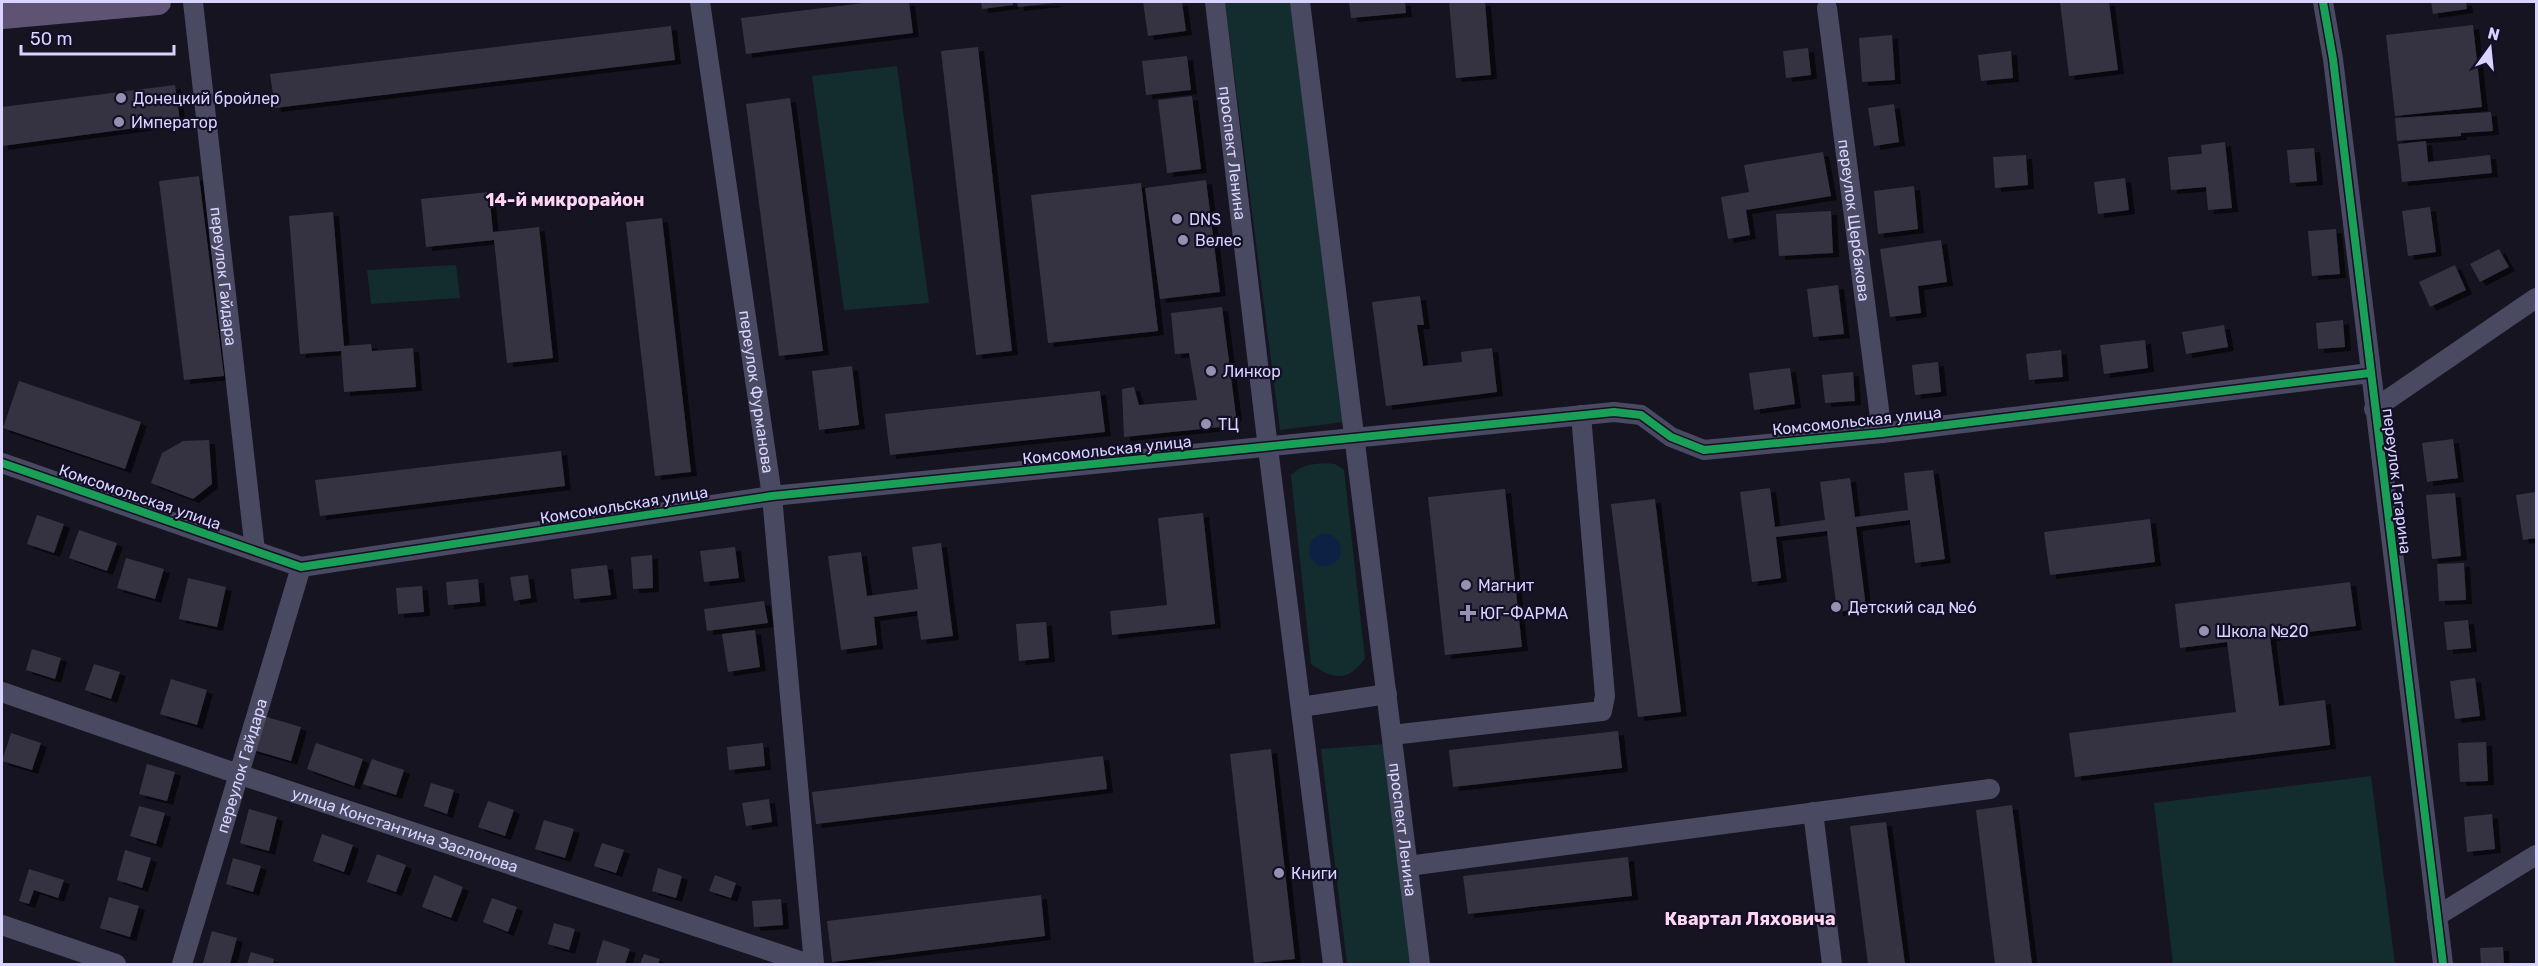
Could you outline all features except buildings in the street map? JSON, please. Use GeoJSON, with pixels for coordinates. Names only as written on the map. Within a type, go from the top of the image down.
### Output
{"type":"FeatureCollection","features":[{"type":"Feature","properties":{"kind":"main road"},"geometry":{"type":"LineString","coordinates":[[2,16],[158,2]]}},
{"type":"Feature","properties":{"kind":"street","name":"переулок Гайдара"},"geometry":{"type":"LineString","coordinates":[[193,2],[255,551]]}},
{"type":"Feature","properties":{"kind":"street","name":"переулок Фурманова"},"geometry":{"type":"LineString","coordinates":[[700,2],[772,496],[814,964]]}},
{"type":"Feature","properties":{"kind":"street","name":"проспект Ленина"},"geometry":{"type":"LineString","coordinates":[[1215,2],[1333,964]]}},
{"type":"Feature","properties":{"kind":"street","name":"проспект Ленина"},"geometry":{"type":"LineString","coordinates":[[1300,2],[1420,964]]}},
{"type":"Feature","properties":{"kind":"street","name":"переулок Гагарина"},"geometry":{"type":"LineString","coordinates":[[2323,2],[2333,59],[2443,964]]}},
{"type":"Feature","properties":{"kind":"street","name":"переулок Щербакова"},"geometry":{"type":"LineString","coordinates":[[1827,8],[1882,433]]}},
{"type":"Feature","properties":{"kind":"street"},"geometry":{"type":"LineString","coordinates":[[2374,409],[2536,298]]}},
{"type":"Feature","properties":{"kind":"street","name":"Комсомольская улица"},"geometry":{"type":"LineString","coordinates":[[1355,438],[1614,412],[1641,416],[1671,437],[1704,450],[1882,433],[2370,373]]}},
{"type":"Feature","properties":{"kind":"street"},"geometry":{"type":"LineString","coordinates":[[1392,735],[1602,711],[1605,696],[1581,415]]}},
{"type":"Feature","properties":{"kind":"street"},"geometry":{"type":"LineString","coordinates":[[1268,448],[1355,438]]}},
{"type":"Feature","properties":{"kind":"street","name":"Комсомольская улица"},"geometry":{"type":"LineString","coordinates":[[2,463],[301,567],[772,496],[1268,448]]}},
{"type":"Feature","properties":{"kind":"street","name":"переулок Гайдара"},"geometry":{"type":"LineString","coordinates":[[182,964],[241,775],[301,567]]}},
{"type":"Feature","properties":{"kind":"street","name":"улица Константина Заслонова"},"geometry":{"type":"LineString","coordinates":[[2,692],[241,775],[809,964]]}},
{"type":"Feature","properties":{"kind":"street"},"geometry":{"type":"LineString","coordinates":[[1300,706],[1387,694]]}},
{"type":"Feature","properties":{"kind":"street"},"geometry":{"type":"LineString","coordinates":[[1408,866],[1990,789]]}},
{"type":"Feature","properties":{"kind":"street"},"geometry":{"type":"LineString","coordinates":[[1813,812],[1832,964]]}},
{"type":"Feature","properties":{"kind":"street"},"geometry":{"type":"LineString","coordinates":[[2437,916],[2536,855]]}},
{"type":"Feature","properties":{"kind":"street"},"geometry":{"type":"LineString","coordinates":[[2,925],[116,964]]}},
{"type":"Feature","properties":{"kind":"green space"},"geometry":{"type":"Polygon","coordinates":[[[1225,2],[1292,2],[1345,422],[1280,430],[1225,2]]]}},
{"type":"Feature","properties":{"kind":"green space"},"geometry":{"type":"Polygon","coordinates":[[[897,66],[929,303],[844,310],[812,76],[897,66]]]}},
{"type":"Feature","properties":{"kind":"green space"},"geometry":{"type":"Polygon","coordinates":[[[456,265],[460,298],[371,304],[367,270],[456,265]]]}},
{"type":"Feature","properties":{"kind":"green space"},"geometry":{"type":"Polygon","coordinates":[[[1335,464],[1344,470],[1365,658],[1353,671],[1340,676],[1326,673],[1311,664],[1291,475],[1306,466],[1335,464]]]}},
{"type":"Feature","properties":{"kind":"green space"},"geometry":{"type":"Polygon","coordinates":[[[1385,744],[1411,964],[1347,964],[1321,749],[1385,744]]]}},
{"type":"Feature","properties":{"kind":"green space"},"geometry":{"type":"Polygon","coordinates":[[[2371,776],[2395,964],[2173,964],[2154,803],[2371,776]]]}},
{"type":"Feature","properties":{"kind":"water"},"geometry":{"type":"Polygon","coordinates":[[[1325,534],[1336,539],[1341,550],[1336,561],[1325,566],[1314,561],[1309,550],[1314,539],[1325,534]]]}},
{"type":"Feature","properties":{"kind":"cycle path"},"geometry":{"type":"LineString","coordinates":[[2323,2],[2333,59],[2443,964]]}},
{"type":"Feature","properties":{"kind":"cycle path"},"geometry":{"type":"LineString","coordinates":[[2,463],[301,567],[772,496],[1614,412],[1641,415],[1671,437],[1704,450],[1882,433],[2370,373]]}},
{"type":"Feature","properties":{"kind":"place","name":"Донецкий бройлер"},"geometry":{"type":"Point","coordinates":[121,98]}},
{"type":"Feature","properties":{"kind":"place","name":"Император"},"geometry":{"type":"Point","coordinates":[119,122]}},
{"type":"Feature","properties":{"kind":"place","name":"DNS"},"geometry":{"type":"Point","coordinates":[1177,219]}},
{"type":"Feature","properties":{"kind":"place","name":"Велес"},"geometry":{"type":"Point","coordinates":[1183,240]}},
{"type":"Feature","properties":{"kind":"place","name":"Линкор"},"geometry":{"type":"Point","coordinates":[1211,371]}},
{"type":"Feature","properties":{"kind":"place","name":"ТЦ"},"geometry":{"type":"Point","coordinates":[1206,424]}},
{"type":"Feature","properties":{"kind":"place","name":"Магнит"},"geometry":{"type":"Point","coordinates":[1466,585]}},
{"type":"Feature","properties":{"kind":"place","name":"Детский сад №6"},"geometry":{"type":"Point","coordinates":[1836,607]}},
{"type":"Feature","properties":{"kind":"place","name":"ЮГ-ФАРМА"},"geometry":{"type":"Point","coordinates":[1468,613]}},
{"type":"Feature","properties":{"kind":"place","name":"Школа №20"},"geometry":{"type":"Point","coordinates":[2204,631]}},
{"type":"Feature","properties":{"kind":"place","name":"Книги"},"geometry":{"type":"Point","coordinates":[1279,873]}},
{"type":"Feature","properties":{"kind":"district","name":"14-й микрорайон"},"geometry":{"type":"Point","coordinates":[565,200]}},
{"type":"Feature","properties":{"kind":"district","name":"Квартал Ляховича"},"geometry":{"type":"Point","coordinates":[1750,919]}}]}
